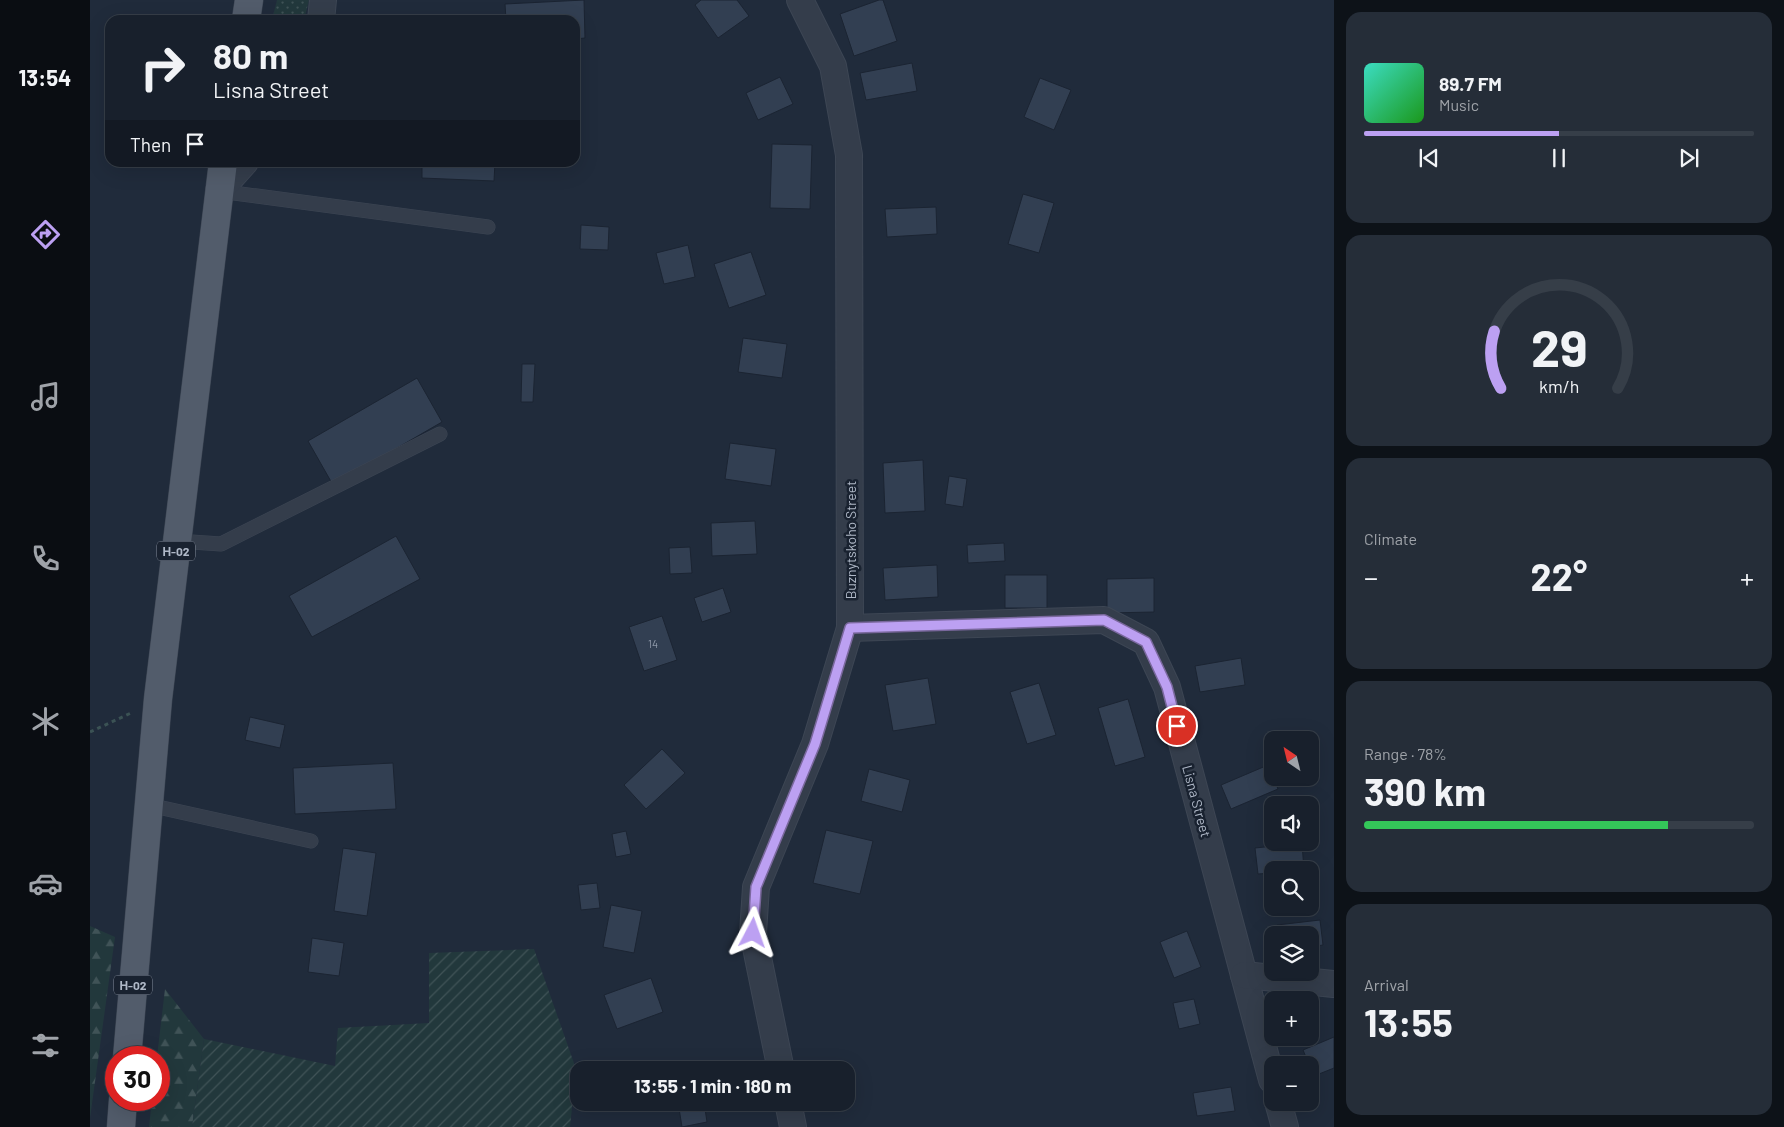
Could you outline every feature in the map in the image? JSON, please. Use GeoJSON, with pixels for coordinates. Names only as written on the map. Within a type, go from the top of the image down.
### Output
{"type":"FeatureCollection","features":[{"type":"Feature","properties":{"kind":"main road"},"geometry":{"type":"LineString","coordinates":[[247,15],[249,0]]}},
{"type":"Feature","properties":{"kind":"main road","name":"Н-02"},"geometry":{"type":"LineString","coordinates":[[128,1046],[158,699],[222,167]]}},
{"type":"Feature","properties":{"kind":"main road"},"geometry":{"type":"LineString","coordinates":[[121,1127],[122,1111]]}},
{"type":"Feature","properties":{"kind":"street"},"geometry":{"type":"LineString","coordinates":[[322,15],[323,0]]}},
{"type":"Feature","properties":{"kind":"street","name":"Buznytskoho Street"},"geometry":{"type":"LineString","coordinates":[[779,1061],[753,933],[756,887],[815,744],[850,628],[850,156],[833,66],[800,0]]}},
{"type":"Feature","properties":{"kind":"street"},"geometry":{"type":"LineString","coordinates":[[219,191],[241,167]]}},
{"type":"Feature","properties":{"kind":"street","name":"Lisna Street"},"geometry":{"type":"LineString","coordinates":[[850,628],[1104,620],[1146,642],[1167,687],[1266,1056]]}},
{"type":"Feature","properties":{"kind":"street"},"geometry":{"type":"LineString","coordinates":[[1244,974],[1334,984]]}},
{"type":"Feature","properties":{"kind":"street"},"geometry":{"type":"LineString","coordinates":[[790,1111],[793,1127]]}},
{"type":"Feature","properties":{"kind":"street"},"geometry":{"type":"LineString","coordinates":[[1281,1111],[1285,1127]]}},
{"type":"Feature","properties":{"kind":"lane"},"geometry":{"type":"LineString","coordinates":[[219,191],[488,227]]}},
{"type":"Feature","properties":{"kind":"lane"},"geometry":{"type":"LineString","coordinates":[[177,541],[221,544],[440,434]]}},
{"type":"Feature","properties":{"kind":"lane"},"geometry":{"type":"LineString","coordinates":[[149,805],[311,841]]}},
{"type":"Feature","properties":{"kind":"path"},"geometry":{"type":"LineString","coordinates":[[90,732],[158,699]]}},
{"type":"Feature","properties":{"kind":"green space"},"geometry":{"type":"Polygon","coordinates":[[[277,0],[309,0],[305,15],[273,15],[277,0]]]}},
{"type":"Feature","properties":{"kind":"green space"},"geometry":{"type":"Polygon","coordinates":[[[90,926],[115,937],[90,1118],[90,926]]]}},
{"type":"Feature","properties":{"kind":"green space"},"geometry":{"type":"Polygon","coordinates":[[[534,949],[573,1061],[570,1061],[570,1111],[572,1111],[570,1127],[192,1127],[204,1039],[335,1066],[338,1028],[429,1023],[429,953],[534,949]]]}},
{"type":"Feature","properties":{"kind":"green space"},"geometry":{"type":"Polygon","coordinates":[[[165,989],[204,1039],[192,1127],[149,1127],[151,1111],[170,1111],[170,1046],[158,1046],[165,989]]]}},
{"type":"Feature","properties":{"kind":"building"},"geometry":{"type":"Polygon","coordinates":[[[584,0],[585,38],[580,38],[580,15],[506,15],[505,4],[584,0]]]}},
{"type":"Feature","properties":{"kind":"building"},"geometry":{"type":"Polygon","coordinates":[[[701,0],[737,0],[749,16],[718,38],[695,5],[701,0]]]}},
{"type":"Feature","properties":{"kind":"building"},"geometry":{"type":"Polygon","coordinates":[[[883,0],[897,41],[854,56],[840,14],[883,0]]]}},
{"type":"Feature","properties":{"kind":"building"},"geometry":{"type":"Polygon","coordinates":[[[912,63],[917,91],[866,100],[860,73],[912,63]]]}},
{"type":"Feature","properties":{"kind":"building"},"geometry":{"type":"Polygon","coordinates":[[[780,77],[793,104],[758,120],[746,93],[780,77]]]}},
{"type":"Feature","properties":{"kind":"building"},"geometry":{"type":"Polygon","coordinates":[[[1040,78],[1071,90],[1054,130],[1024,117],[1040,78]]]}},
{"type":"Feature","properties":{"kind":"building"},"geometry":{"type":"Polygon","coordinates":[[[772,144],[812,145],[810,209],[770,208],[772,144]]]}},
{"type":"Feature","properties":{"kind":"building"},"geometry":{"type":"Polygon","coordinates":[[[422,167],[495,167],[494,181],[422,178],[422,167]]]}},
{"type":"Feature","properties":{"kind":"building"},"geometry":{"type":"Polygon","coordinates":[[[1023,194],[1054,203],[1039,253],[1008,244],[1023,194]]]}},
{"type":"Feature","properties":{"kind":"building"},"geometry":{"type":"Polygon","coordinates":[[[936,207],[937,234],[887,237],[885,209],[936,207]]]}},
{"type":"Feature","properties":{"kind":"building"},"geometry":{"type":"Polygon","coordinates":[[[581,225],[609,227],[608,250],[580,249],[581,225]]]}},
{"type":"Feature","properties":{"kind":"building"},"geometry":{"type":"Polygon","coordinates":[[[688,245],[695,277],[664,284],[656,253],[688,245]]]}},
{"type":"Feature","properties":{"kind":"building"},"geometry":{"type":"Polygon","coordinates":[[[751,252],[766,295],[729,308],[714,264],[751,252]]]}},
{"type":"Feature","properties":{"kind":"building"},"geometry":{"type":"Polygon","coordinates":[[[743,338],[787,344],[782,378],[738,372],[743,338]]]}},
{"type":"Feature","properties":{"kind":"building"},"geometry":{"type":"Polygon","coordinates":[[[522,364],[535,364],[533,402],[521,402],[522,364]]]}},
{"type":"Feature","properties":{"kind":"building"},"geometry":{"type":"Polygon","coordinates":[[[417,378],[442,422],[333,485],[308,441],[417,378]]]}},
{"type":"Feature","properties":{"kind":"building"},"geometry":{"type":"Polygon","coordinates":[[[730,443],[776,449],[771,486],[725,479],[730,443]]]}},
{"type":"Feature","properties":{"kind":"building"},"geometry":{"type":"Polygon","coordinates":[[[923,460],[925,511],[885,513],[883,463],[923,460]]]}},
{"type":"Feature","properties":{"kind":"building"},"geometry":{"type":"Polygon","coordinates":[[[949,476],[967,479],[963,507],[945,504],[949,476]]]}},
{"type":"Feature","properties":{"kind":"building"},"geometry":{"type":"Polygon","coordinates":[[[755,521],[757,554],[712,556],[711,523],[755,521]]]}},
{"type":"Feature","properties":{"kind":"building"},"geometry":{"type":"Polygon","coordinates":[[[396,536],[420,579],[312,637],[289,596],[396,536]]]}},
{"type":"Feature","properties":{"kind":"building"},"geometry":{"type":"Polygon","coordinates":[[[1004,543],[1005,561],[968,563],[967,545],[1004,543]]]}},
{"type":"Feature","properties":{"kind":"building"},"geometry":{"type":"Polygon","coordinates":[[[690,547],[692,573],[670,574],[669,548],[690,547]]]}},
{"type":"Feature","properties":{"kind":"building"},"geometry":{"type":"Polygon","coordinates":[[[937,565],[938,597],[885,600],[883,568],[937,565]]]}},
{"type":"Feature","properties":{"kind":"building"},"geometry":{"type":"Polygon","coordinates":[[[1005,575],[1047,575],[1047,608],[1005,608],[1005,575]]]}},
{"type":"Feature","properties":{"kind":"building"},"geometry":{"type":"Polygon","coordinates":[[[1154,578],[1154,612],[1107,613],[1107,579],[1154,578]]]}},
{"type":"Feature","properties":{"kind":"building"},"geometry":{"type":"Polygon","coordinates":[[[723,588],[731,612],[702,622],[694,598],[723,588]]]}},
{"type":"Feature","properties":{"kind":"building"},"geometry":{"type":"Polygon","coordinates":[[[662,616],[677,660],[644,671],[629,627],[662,616]]]}},
{"type":"Feature","properties":{"kind":"building"},"geometry":{"type":"Polygon","coordinates":[[[1241,658],[1245,685],[1200,692],[1195,666],[1241,658]]]}},
{"type":"Feature","properties":{"kind":"building"},"geometry":{"type":"Polygon","coordinates":[[[928,678],[936,724],[893,731],[885,685],[928,678]]]}},
{"type":"Feature","properties":{"kind":"building"},"geometry":{"type":"Polygon","coordinates":[[[1039,683],[1056,735],[1027,744],[1010,692],[1039,683]]]}},
{"type":"Feature","properties":{"kind":"building"},"geometry":{"type":"Polygon","coordinates":[[[1128,699],[1145,757],[1115,766],[1098,708],[1128,699]]]}},
{"type":"Feature","properties":{"kind":"building"},"geometry":{"type":"Polygon","coordinates":[[[250,717],[285,725],[280,748],[245,740],[250,717]]]}},
{"type":"Feature","properties":{"kind":"building"},"geometry":{"type":"Polygon","coordinates":[[[662,749],[685,773],[646,809],[624,785],[662,749]]]}},
{"type":"Feature","properties":{"kind":"building"},"geometry":{"type":"Polygon","coordinates":[[[393,763],[396,809],[295,814],[293,768],[393,763]]]}},
{"type":"Feature","properties":{"kind":"building"},"geometry":{"type":"Polygon","coordinates":[[[1264,767],[1264,786],[1277,786],[1278,789],[1231,809],[1221,785],[1264,767]]]}},
{"type":"Feature","properties":{"kind":"building"},"geometry":{"type":"Polygon","coordinates":[[[869,769],[910,780],[902,812],[861,801],[869,769]]]}},
{"type":"Feature","properties":{"kind":"building"},"geometry":{"type":"Polygon","coordinates":[[[826,830],[873,841],[860,894],[813,883],[826,830]]]}},
{"type":"Feature","properties":{"kind":"building"},"geometry":{"type":"Polygon","coordinates":[[[626,831],[631,854],[616,857],[612,834],[626,831]]]}},
{"type":"Feature","properties":{"kind":"building"},"geometry":{"type":"Polygon","coordinates":[[[1264,847],[1264,851],[1303,851],[1303,861],[1264,861],[1264,874],[1258,874],[1255,848],[1264,847]]]}},
{"type":"Feature","properties":{"kind":"building"},"geometry":{"type":"Polygon","coordinates":[[[343,848],[376,853],[367,916],[334,911],[343,848]]]}},
{"type":"Feature","properties":{"kind":"building"},"geometry":{"type":"Polygon","coordinates":[[[597,883],[600,908],[581,910],[578,885],[597,883]]]}},
{"type":"Feature","properties":{"kind":"building"},"geometry":{"type":"Polygon","coordinates":[[[611,905],[642,911],[634,953],[603,947],[611,905]]]}},
{"type":"Feature","properties":{"kind":"building"},"geometry":{"type":"Polygon","coordinates":[[[1320,920],[1323,945],[1319,946],[1319,926],[1277,925],[1320,920]]]}},
{"type":"Feature","properties":{"kind":"building"},"geometry":{"type":"Polygon","coordinates":[[[1187,931],[1201,967],[1174,978],[1160,942],[1187,931]]]}},
{"type":"Feature","properties":{"kind":"building"},"geometry":{"type":"Polygon","coordinates":[[[312,938],[344,943],[339,976],[308,972],[312,938]]]}},
{"type":"Feature","properties":{"kind":"building"},"geometry":{"type":"Polygon","coordinates":[[[651,978],[663,1012],[617,1029],[604,995],[651,978]]]}},
{"type":"Feature","properties":{"kind":"building"},"geometry":{"type":"Polygon","coordinates":[[[1194,999],[1200,1024],[1179,1029],[1173,1003],[1194,999]]]}},
{"type":"Feature","properties":{"kind":"building"},"geometry":{"type":"Polygon","coordinates":[[[1334,1037],[1334,1068],[1319,1074],[1319,1056],[1306,1056],[1303,1050],[1313,1046],[1319,1046],[1319,1043],[1334,1037]]]}},
{"type":"Feature","properties":{"kind":"building"},"geometry":{"type":"Polygon","coordinates":[[[1231,1087],[1235,1111],[1197,1116],[1193,1093],[1231,1087]]]}},
{"type":"Feature","properties":{"kind":"building"},"geometry":{"type":"Polygon","coordinates":[[[679,1111],[705,1111],[707,1122],[682,1127],[679,1111]]]}},
{"type":"Feature","properties":{"kind":"route"},"geometry":{"type":"LineString","coordinates":[[753,933],[756,887],[815,744],[850,628],[1104,620],[1146,642],[1167,687],[1177,726]]}}]}
